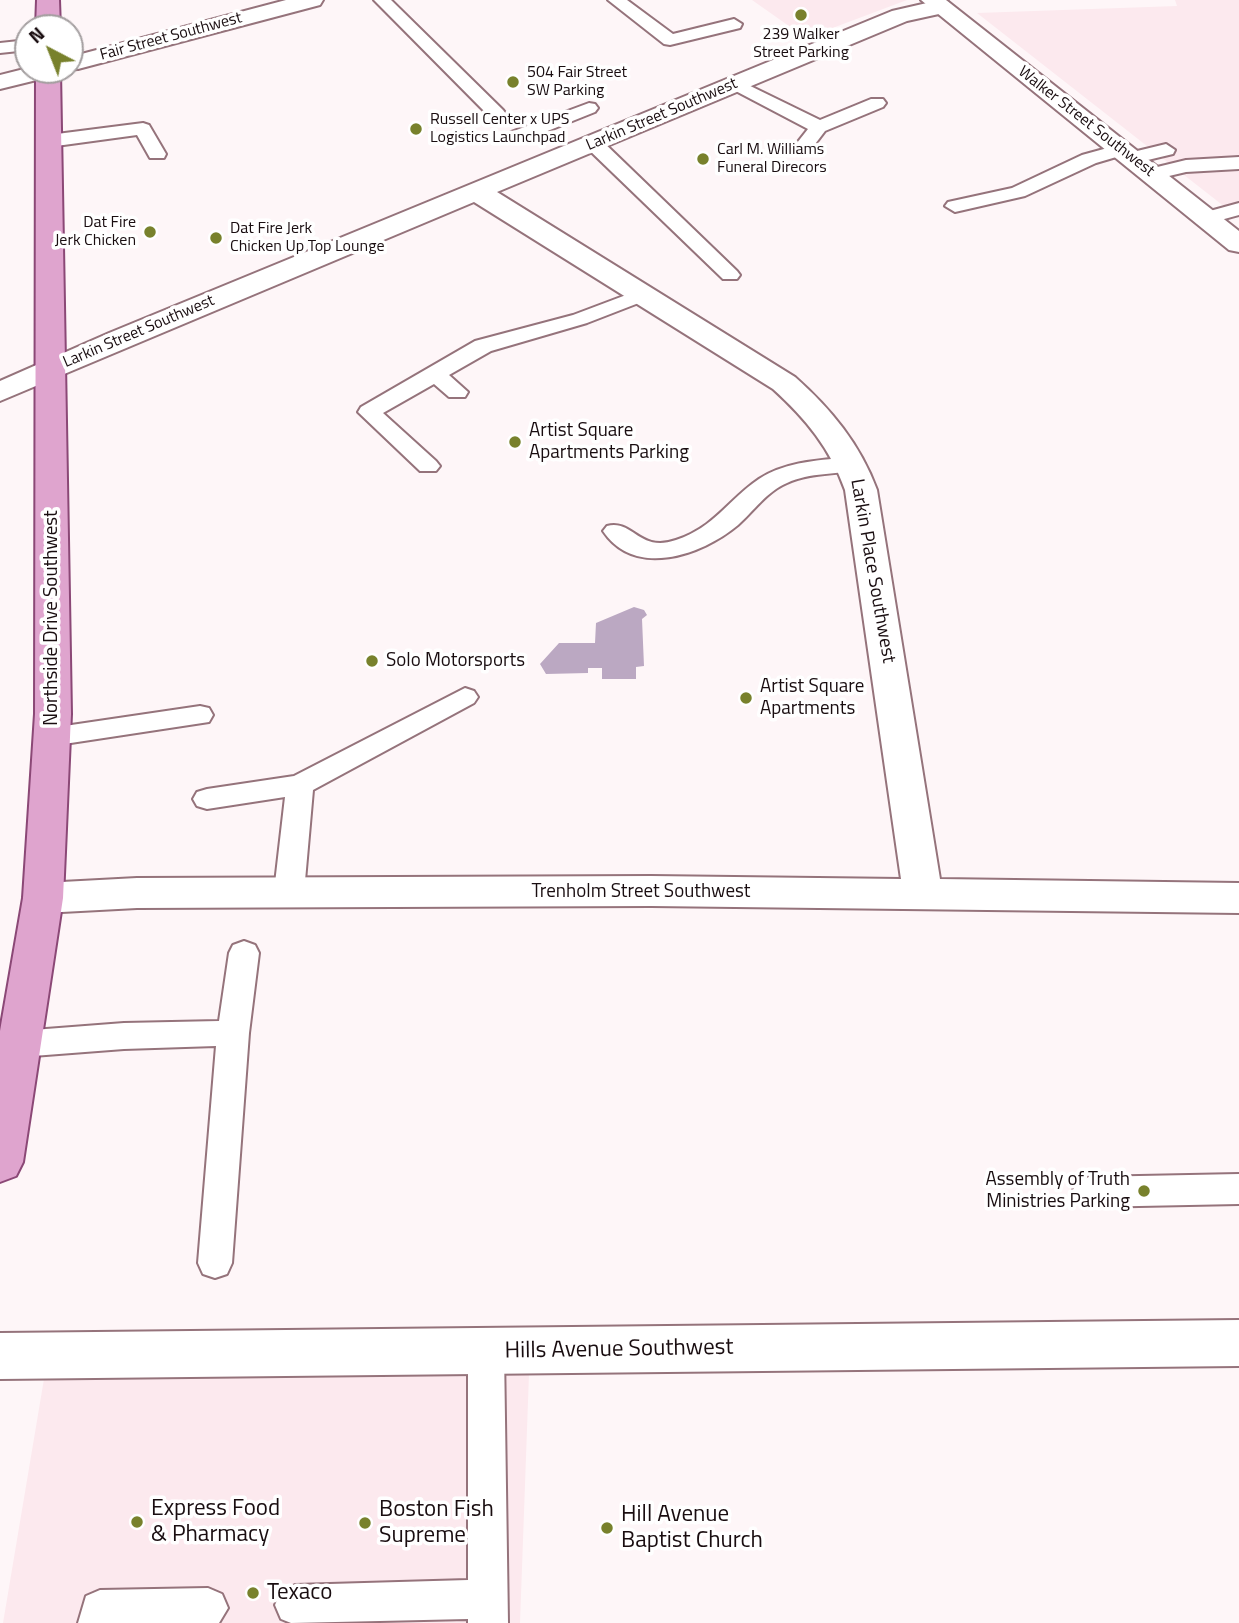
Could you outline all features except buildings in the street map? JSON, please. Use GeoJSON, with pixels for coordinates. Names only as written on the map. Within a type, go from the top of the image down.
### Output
{"type":"FeatureCollection","features":[{"type":"Feature","properties":{"kind":"main road","name":"Northside Drive Southwest"},"geometry":{"type":"LineString","coordinates":[[0,1163],[43,898],[51,737],[48,84]]}},
{"type":"Feature","properties":{"kind":"street","name":"Fair Street Southwest"},"geometry":{"type":"LineString","coordinates":[[84,60],[312,0]]}},
{"type":"Feature","properties":{"kind":"street","name":"Larkin Street Southwest"},"geometry":{"type":"LineString","coordinates":[[0,392],[119,339],[936,3]]}},
{"type":"Feature","properties":{"kind":"street","name":"Walker Street Southwest"},"geometry":{"type":"LineString","coordinates":[[936,3],[1239,244]]}},
{"type":"Feature","properties":{"kind":"street","name":"Larkin Place Southwest"},"geometry":{"type":"LineString","coordinates":[[476,191],[784,383],[814,408],[835,434],[853,464],[861,490],[923,895]]}},
{"type":"Feature","properties":{"kind":"street","name":"Trenholm Street Southwest"},"geometry":{"type":"LineString","coordinates":[[43,898],[137,893],[651,891],[1239,898]]}},
{"type":"Feature","properties":{"kind":"street","name":"Hills Avenue Southwest"},"geometry":{"type":"LineString","coordinates":[[0,1356],[1239,1343]]}},
{"type":"Feature","properties":{"kind":"lane"},"geometry":{"type":"LineString","coordinates":[[382,0],[497,114]]}},
{"type":"Feature","properties":{"kind":"lane"},"geometry":{"type":"LineString","coordinates":[[616,0],[670,40],[734,24]]}},
{"type":"Feature","properties":{"kind":"lane"},"geometry":{"type":"LineString","coordinates":[[736,84],[819,127]]}},
{"type":"Feature","properties":{"kind":"lane"},"geometry":{"type":"LineString","coordinates":[[802,148],[819,127],[877,103]]}},
{"type":"Feature","properties":{"kind":"lane"},"geometry":{"type":"LineString","coordinates":[[518,136],[589,108]]}},
{"type":"Feature","properties":{"kind":"lane"},"geometry":{"type":"LineString","coordinates":[[49,141],[143,130],[157,154]]}},
{"type":"Feature","properties":{"kind":"lane"},"geometry":{"type":"LineString","coordinates":[[593,143],[730,275]]}},
{"type":"Feature","properties":{"kind":"lane"},"geometry":{"type":"LineString","coordinates":[[955,206],[1018,192],[1089,159],[1166,150]]}},
{"type":"Feature","properties":{"kind":"lane"},"geometry":{"type":"LineString","coordinates":[[1152,174],[1186,166],[1239,163]]}},
{"type":"Feature","properties":{"kind":"lane"},"geometry":{"type":"LineString","coordinates":[[1206,218],[1239,209]]}},
{"type":"Feature","properties":{"kind":"lane"},"geometry":{"type":"LineString","coordinates":[[428,466],[369,412],[483,346],[580,319],[642,295]]}},
{"type":"Feature","properties":{"kind":"lane"},"geometry":{"type":"LineString","coordinates":[[435,374],[457,393]]}},
{"type":"Feature","properties":{"kind":"lane"},"geometry":{"type":"LineString","coordinates":[[615,531],[643,549],[668,550],[695,542],[718,529],[752,495],[771,481],[797,471],[853,464]]}},
{"type":"Feature","properties":{"kind":"lane"},"geometry":{"type":"LineString","coordinates":[[207,799],[300,785],[465,697]]}},
{"type":"Feature","properties":{"kind":"lane"},"geometry":{"type":"LineString","coordinates":[[51,737],[200,715]]}},
{"type":"Feature","properties":{"kind":"lane"},"geometry":{"type":"LineString","coordinates":[[289,892],[300,785]]}},
{"type":"Feature","properties":{"kind":"lane"},"geometry":{"type":"LineString","coordinates":[[215,1263],[233,1033],[244,953]]}},
{"type":"Feature","properties":{"kind":"lane"},"geometry":{"type":"LineString","coordinates":[[20,1044],[124,1036],[233,1033]]}},
{"type":"Feature","properties":{"kind":"lane"},"geometry":{"type":"LineString","coordinates":[[1089,1192],[1239,1189]]}},
{"type":"Feature","properties":{"kind":"lane"},"geometry":{"type":"LineString","coordinates":[[302,1611],[488,1611],[486,1351]]}},
{"type":"Feature","properties":{"kind":"lane"},"geometry":{"type":"LineString","coordinates":[[98,1623],[100,1611],[208,1608]]}},
{"type":"Feature","properties":{"kind":"shaded area"},"geometry":{"type":"Polygon","coordinates":[[[752,0],[907,0],[806,38],[752,0]]]}},
{"type":"Feature","properties":{"kind":"shaded area"},"geometry":{"type":"Polygon","coordinates":[[[1175,0],[1239,0],[1239,218],[977,13],[1177,6],[1175,0]]]}},
{"type":"Feature","properties":{"kind":"shaded area"},"geometry":{"type":"Polygon","coordinates":[[[634,607],[644,610],[647,615],[642,619],[644,666],[636,667],[636,679],[602,679],[602,668],[588,668],[588,673],[546,674],[540,664],[559,643],[595,643],[596,623],[634,607]]]}},
{"type":"Feature","properties":{"kind":"shaded area"},"geometry":{"type":"Polygon","coordinates":[[[529,1374],[520,1623],[3,1623],[44,1379],[529,1374]]]}},
{"type":"Feature","properties":{"kind":"place","name":"239 Walker Street Parking"},"geometry":{"type":"Point","coordinates":[801,15]}},
{"type":"Feature","properties":{"kind":"place","name":"504 Fair Street SW Parking"},"geometry":{"type":"Point","coordinates":[513,82]}},
{"type":"Feature","properties":{"kind":"place","name":"Russell Center x UPS Logistics Launchpad"},"geometry":{"type":"Point","coordinates":[416,129]}},
{"type":"Feature","properties":{"kind":"place","name":"Carl M. Williams Funeral Direcors"},"geometry":{"type":"Point","coordinates":[703,159]}},
{"type":"Feature","properties":{"kind":"place","name":"Dat Fire Jerk Chicken"},"geometry":{"type":"Point","coordinates":[150,232]}},
{"type":"Feature","properties":{"kind":"place","name":"Dat Fire Jerk Chicken Up Top Lounge"},"geometry":{"type":"Point","coordinates":[216,238]}},
{"type":"Feature","properties":{"kind":"place","name":"Artist Square Apartments Parking"},"geometry":{"type":"Point","coordinates":[515,442]}},
{"type":"Feature","properties":{"kind":"place","name":"Solo Motorsports"},"geometry":{"type":"Point","coordinates":[372,661]}},
{"type":"Feature","properties":{"kind":"place","name":"Artist Square Apartments"},"geometry":{"type":"Point","coordinates":[746,698]}},
{"type":"Feature","properties":{"kind":"place","name":"Assembly of Truth Ministries Parking"},"geometry":{"type":"Point","coordinates":[1144,1191]}},
{"type":"Feature","properties":{"kind":"place","name":"Express Food & Pharmacy"},"geometry":{"type":"Point","coordinates":[137,1522]}},
{"type":"Feature","properties":{"kind":"place","name":"Boston Fish Supreme"},"geometry":{"type":"Point","coordinates":[365,1523]}},
{"type":"Feature","properties":{"kind":"place","name":"Hill Avenue Baptist Church"},"geometry":{"type":"Point","coordinates":[607,1528]}},
{"type":"Feature","properties":{"kind":"place","name":"Texaco"},"geometry":{"type":"Point","coordinates":[253,1593]}}]}
